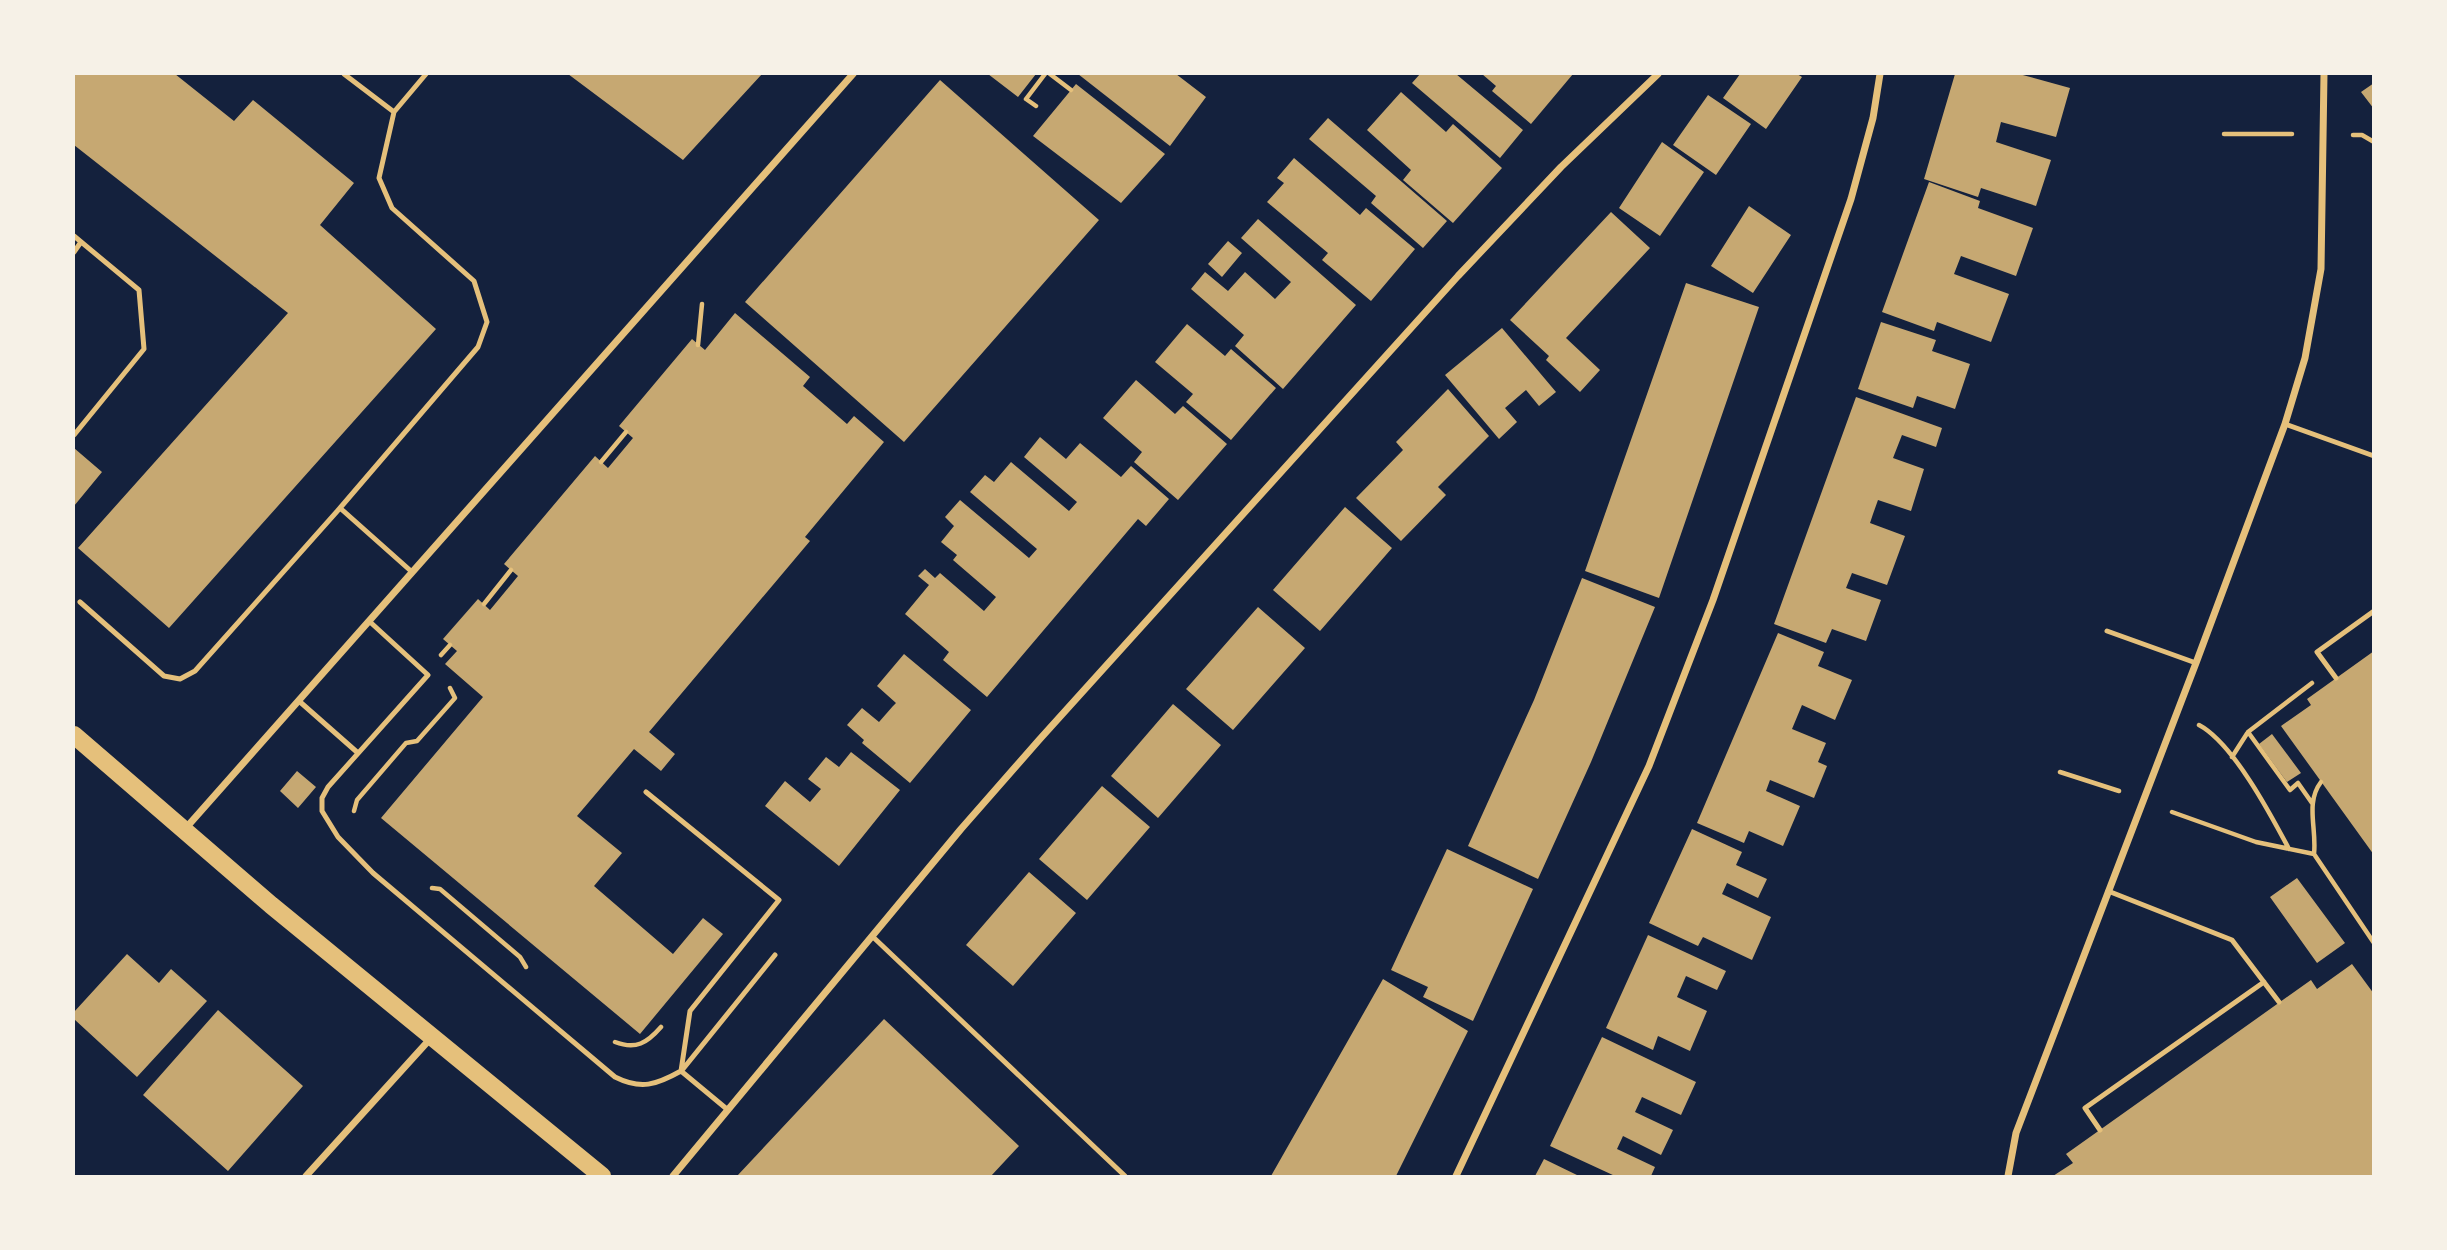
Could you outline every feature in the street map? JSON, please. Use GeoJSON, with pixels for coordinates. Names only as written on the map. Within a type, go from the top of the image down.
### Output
{"type":"FeatureCollection","features":[{"type":"Feature","properties":{"kind":"main road"},"geometry":{"type":"LineString","coordinates":[[74,734],[271,905],[433,1035],[602,1177]]}},
{"type":"Feature","properties":{"kind":"street"},"geometry":{"type":"LineString","coordinates":[[184,830],[853,74]]}},
{"type":"Feature","properties":{"kind":"street"},"geometry":{"type":"LineString","coordinates":[[673,1177],[1030,750],[1449,287],[1562,167],[1658,74]]}},
{"type":"Feature","properties":{"kind":"street"},"geometry":{"type":"LineString","coordinates":[[1456,1177],[1649,766],[1694,652],[1851,199],[1873,118],[1880,74]]}},
{"type":"Feature","properties":{"kind":"street"},"geometry":{"type":"LineString","coordinates":[[2007,1177],[2016,1133],[2196,663],[2285,424],[2305,358],[2321,269],[2324,74]]}},
{"type":"Feature","properties":{"kind":"street"},"geometry":{"type":"LineString","coordinates":[[306,1177],[433,1035]]}},
{"type":"Feature","properties":{"kind":"lane"},"geometry":{"type":"LineString","coordinates":[[344,74],[394,112]]}},
{"type":"Feature","properties":{"kind":"lane"},"geometry":{"type":"LineString","coordinates":[[80,602],[164,676],[180,679],[195,671],[340,508],[478,346],[487,322],[474,281],[392,208],[379,178],[394,112],[426,74]]}},
{"type":"Feature","properties":{"kind":"lane"},"geometry":{"type":"LineString","coordinates":[[74,236],[139,290],[144,349],[74,435]]}},
{"type":"Feature","properties":{"kind":"lane"},"geometry":{"type":"LineString","coordinates":[[74,252],[81,242]]}},
{"type":"Feature","properties":{"kind":"lane"},"geometry":{"type":"LineString","coordinates":[[2285,424],[2374,456]]}},
{"type":"Feature","properties":{"kind":"lane"},"geometry":{"type":"LineString","coordinates":[[340,508],[412,572]]}},
{"type":"Feature","properties":{"kind":"lane"},"geometry":{"type":"LineString","coordinates":[[2336,678],[2318,652],[2374,611]]}},
{"type":"Feature","properties":{"kind":"lane"},"geometry":{"type":"LineString","coordinates":[[369,621],[428,675],[328,787],[322,798],[322,811],[338,837],[373,873],[615,1077],[638,1086],[650,1086],[681,1071],[775,955]]}},
{"type":"Feature","properties":{"kind":"lane"},"geometry":{"type":"LineString","coordinates":[[2107,631],[2196,663]]}},
{"type":"Feature","properties":{"kind":"lane"},"geometry":{"type":"LineString","coordinates":[[299,701],[358,753]]}},
{"type":"Feature","properties":{"kind":"lane"},"geometry":{"type":"LineString","coordinates":[[646,792],[779,900],[690,1011],[681,1071]]}},
{"type":"Feature","properties":{"kind":"lane"},"geometry":{"type":"LineString","coordinates":[[2108,891],[2222,934],[2239,947],[2279,1002]]}},
{"type":"Feature","properties":{"kind":"lane"},"geometry":{"type":"LineString","coordinates":[[872,936],[1125,1177]]}},
{"type":"Feature","properties":{"kind":"lane"},"geometry":{"type":"LineString","coordinates":[[2100,1130],[2085,1108],[2264,982]]}},
{"type":"Feature","properties":{"kind":"lane"},"geometry":{"type":"LineString","coordinates":[[681,1071],[728,1110]]}},
{"type":"Feature","properties":{"kind":"path"},"geometry":{"type":"LineString","coordinates":[[1036,106],[1026,99],[1048,74],[1071,90]]}},
{"type":"Feature","properties":{"kind":"path"},"geometry":{"type":"LineString","coordinates":[[2224,134],[2292,134]]}},
{"type":"Feature","properties":{"kind":"path"},"geometry":{"type":"LineString","coordinates":[[2353,135],[2362,135],[2374,142]]}},
{"type":"Feature","properties":{"kind":"path"},"geometry":{"type":"LineString","coordinates":[[698,345],[702,304]]}},
{"type":"Feature","properties":{"kind":"path"},"geometry":{"type":"LineString","coordinates":[[601,462],[626,432]]}},
{"type":"Feature","properties":{"kind":"path"},"geometry":{"type":"LineString","coordinates":[[484,604],[511,570]]}},
{"type":"Feature","properties":{"kind":"path"},"geometry":{"type":"LineString","coordinates":[[437,660],[450,645]]}},
{"type":"Feature","properties":{"kind":"path"},"geometry":{"type":"LineString","coordinates":[[2231,757],[2248,732],[2330,670]]}},
{"type":"Feature","properties":{"kind":"path"},"geometry":{"type":"LineString","coordinates":[[358,822],[354,808],[357,800],[406,743],[417,741],[455,698],[449,685]]}},
{"type":"Feature","properties":{"kind":"path"},"geometry":{"type":"LineString","coordinates":[[2176,716],[2211,733],[2263,800],[2289,849]]}},
{"type":"Feature","properties":{"kind":"path"},"geometry":{"type":"LineString","coordinates":[[2248,732],[2290,790],[2298,783],[2312,803]]}},
{"type":"Feature","properties":{"kind":"path"},"geometry":{"type":"LineString","coordinates":[[2060,772],[2120,791]]}},
{"type":"Feature","properties":{"kind":"path"},"geometry":{"type":"LineString","coordinates":[[2321,782],[2314,790],[2312,803],[2314,854],[2374,943]]}},
{"type":"Feature","properties":{"kind":"path"},"geometry":{"type":"LineString","coordinates":[[2172,812],[2256,842],[2314,854]]}},
{"type":"Feature","properties":{"kind":"path"},"geometry":{"type":"LineString","coordinates":[[420,885],[440,889],[520,957],[536,976]]}},
{"type":"Feature","properties":{"kind":"path"},"geometry":{"type":"LineString","coordinates":[[608,1038],[616,1043],[637,1046],[653,1036],[681,1003],[690,1011]]}},
{"type":"Feature","properties":{"kind":"building"},"geometry":{"type":"Polygon","coordinates":[[[74,74],[175,74],[234,121],[253,100],[354,183],[320,225],[436,329],[169,628],[78,548],[288,313],[74,145],[74,74]]]}},
{"type":"Feature","properties":{"kind":"building"},"geometry":{"type":"Polygon","coordinates":[[[568,74],[762,74],[683,160],[568,74]]]}},
{"type":"Feature","properties":{"kind":"building"},"geometry":{"type":"Polygon","coordinates":[[[988,74],[1036,74],[1018,97],[988,74]]]}},
{"type":"Feature","properties":{"kind":"building"},"geometry":{"type":"Polygon","coordinates":[[[1078,74],[1176,74],[1206,97],[1170,146],[1078,74]]]}},
{"type":"Feature","properties":{"kind":"building"},"geometry":{"type":"Polygon","coordinates":[[[1420,74],[1456,74],[1523,130],[1500,158],[1412,83],[1420,74]]]}},
{"type":"Feature","properties":{"kind":"building"},"geometry":{"type":"Polygon","coordinates":[[[1482,74],[1573,74],[1531,124],[1492,91],[1496,86],[1482,74]]]}},
{"type":"Feature","properties":{"kind":"building"},"geometry":{"type":"Polygon","coordinates":[[[1740,74],[1797,74],[1802,77],[1766,129],[1723,98],[1740,74]]]}},
{"type":"Feature","properties":{"kind":"building"},"geometry":{"type":"Polygon","coordinates":[[[1955,74],[2019,74],[2070,88],[2056,137],[2001,122],[1996,142],[2051,160],[2036,206],[1981,188],[1978,197],[1924,179],[1955,74]]]}},
{"type":"Feature","properties":{"kind":"building"},"geometry":{"type":"Polygon","coordinates":[[[940,80],[1099,220],[904,442],[745,302],[940,80]]]}},
{"type":"Feature","properties":{"kind":"building"},"geometry":{"type":"Polygon","coordinates":[[[2374,83],[2374,109],[2361,92],[2374,83]]]}},
{"type":"Feature","properties":{"kind":"building"},"geometry":{"type":"Polygon","coordinates":[[[1076,84],[1165,154],[1121,203],[1033,136],[1076,84]]]}},
{"type":"Feature","properties":{"kind":"building"},"geometry":{"type":"Polygon","coordinates":[[[1401,92],[1446,132],[1453,124],[1502,168],[1453,223],[1403,180],[1411,170],[1367,130],[1401,92]]]}},
{"type":"Feature","properties":{"kind":"building"},"geometry":{"type":"Polygon","coordinates":[[[1708,95],[1751,124],[1716,175],[1673,145],[1708,95]]]}},
{"type":"Feature","properties":{"kind":"building"},"geometry":{"type":"Polygon","coordinates":[[[1328,118],[1447,221],[1423,248],[1371,203],[1376,196],[1309,139],[1328,118]]]}},
{"type":"Feature","properties":{"kind":"building"},"geometry":{"type":"Polygon","coordinates":[[[1662,142],[1704,172],[1660,236],[1619,208],[1662,142]]]}},
{"type":"Feature","properties":{"kind":"building"},"geometry":{"type":"Polygon","coordinates":[[[1294,158],[1360,215],[1366,208],[1415,249],[1371,301],[1322,260],[1328,253],[1267,202],[1284,183],[1277,178],[1294,158]]]}},
{"type":"Feature","properties":{"kind":"building"},"geometry":{"type":"Polygon","coordinates":[[[1929,182],[1980,201],[1978,208],[2033,228],[2016,276],[1961,256],[1954,274],[2009,294],[1991,342],[1937,322],[1934,331],[1882,312],[1929,182]]]}},
{"type":"Feature","properties":{"kind":"building"},"geometry":{"type":"Polygon","coordinates":[[[1749,206],[1791,235],[1753,293],[1711,266],[1749,206]]]}},
{"type":"Feature","properties":{"kind":"building"},"geometry":{"type":"Polygon","coordinates":[[[1611,212],[1650,248],[1566,338],[1600,370],[1580,392],[1546,360],[1549,356],[1510,320],[1611,212]]]}},
{"type":"Feature","properties":{"kind":"building"},"geometry":{"type":"Polygon","coordinates":[[[1258,219],[1356,305],[1283,389],[1235,346],[1244,335],[1191,289],[1205,272],[1228,291],[1245,272],[1275,299],[1291,282],[1241,238],[1258,219]]]}},
{"type":"Feature","properties":{"kind":"building"},"geometry":{"type":"Polygon","coordinates":[[[1228,241],[1242,253],[1222,277],[1208,264],[1228,241]]]}},
{"type":"Feature","properties":{"kind":"building"},"geometry":{"type":"Polygon","coordinates":[[[1686,283],[1759,307],[1659,598],[1585,571],[1686,283]]]}},
{"type":"Feature","properties":{"kind":"building"},"geometry":{"type":"Polygon","coordinates":[[[735,313],[810,377],[803,386],[847,424],[854,416],[884,442],[805,537],[810,541],[649,732],[675,754],[661,771],[634,749],[577,816],[622,853],[594,886],[673,954],[703,918],[723,934],[640,1034],[381,818],[483,697],[445,664],[457,651],[443,639],[478,599],[490,610],[518,576],[504,564],[595,456],[608,468],[633,438],[619,426],[692,339],[705,350],[735,313]]]}},
{"type":"Feature","properties":{"kind":"building"},"geometry":{"type":"Polygon","coordinates":[[[1881,322],[1936,340],[1932,351],[1970,364],[1955,409],[1917,396],[1913,408],[1858,389],[1881,322]]]}},
{"type":"Feature","properties":{"kind":"building"},"geometry":{"type":"Polygon","coordinates":[[[1187,324],[1225,356],[1231,349],[1276,388],[1231,440],[1186,402],[1193,394],[1155,362],[1187,324]]]}},
{"type":"Feature","properties":{"kind":"building"},"geometry":{"type":"Polygon","coordinates":[[[1502,328],[1556,392],[1539,406],[1526,390],[1505,408],[1517,422],[1499,439],[1445,375],[1502,328]]]}},
{"type":"Feature","properties":{"kind":"building"},"geometry":{"type":"Polygon","coordinates":[[[1136,380],[1175,414],[1183,406],[1227,444],[1178,500],[1134,462],[1142,452],[1103,418],[1136,380]]]}},
{"type":"Feature","properties":{"kind":"building"},"geometry":{"type":"Polygon","coordinates":[[[1448,389],[1489,436],[1438,487],[1446,495],[1401,541],[1356,498],[1403,450],[1396,442],[1448,389]]]}},
{"type":"Feature","properties":{"kind":"building"},"geometry":{"type":"Polygon","coordinates":[[[1856,397],[1942,428],[1936,447],[1902,435],[1893,458],[1924,469],[1911,511],[1878,500],[1873,514],[1870,523],[1905,536],[1887,585],[1852,573],[1846,588],[1881,600],[1866,641],[1832,629],[1826,643],[1774,624],[1856,397]]]}},
{"type":"Feature","properties":{"kind":"building"},"geometry":{"type":"Polygon","coordinates":[[[1040,437],[1066,459],[1080,443],[1121,477],[1131,466],[1169,499],[1146,526],[1138,519],[987,697],[943,660],[949,652],[905,614],[929,585],[918,576],[925,569],[935,578],[940,573],[984,611],[996,597],[953,560],[957,555],[941,542],[954,526],[945,517],[960,500],[1029,558],[1037,549],[970,492],[985,475],[994,482],[1011,462],[1069,511],[1077,502],[1024,457],[1040,437]]]}},
{"type":"Feature","properties":{"kind":"building"},"geometry":{"type":"Polygon","coordinates":[[[74,448],[102,472],[74,506],[74,448]]]}},
{"type":"Feature","properties":{"kind":"building"},"geometry":{"type":"Polygon","coordinates":[[[1345,507],[1392,548],[1320,631],[1273,590],[1345,507]]]}},
{"type":"Feature","properties":{"kind":"building"},"geometry":{"type":"Polygon","coordinates":[[[1582,578],[1655,607],[1591,762],[1538,879],[1468,846],[1534,700],[1582,578]]]}},
{"type":"Feature","properties":{"kind":"building"},"geometry":{"type":"Polygon","coordinates":[[[1258,607],[1305,648],[1233,730],[1186,689],[1258,607]]]}},
{"type":"Feature","properties":{"kind":"building"},"geometry":{"type":"Polygon","coordinates":[[[1778,633],[1824,652],[1818,666],[1852,680],[1835,720],[1802,705],[1792,729],[1826,743],[1818,762],[1827,766],[1814,798],[1770,780],[1766,791],[1800,806],[1783,846],[1749,831],[1744,843],[1697,823],[1778,633]]]}},
{"type":"Feature","properties":{"kind":"building"},"geometry":{"type":"Polygon","coordinates":[[[2374,651],[2374,855],[2281,726],[2311,705],[2307,699],[2374,651]]]}},
{"type":"Feature","properties":{"kind":"building"},"geometry":{"type":"Polygon","coordinates":[[[904,654],[971,710],[910,783],[862,743],[864,740],[847,725],[862,708],[879,722],[896,703],[877,686],[904,654]]]}},
{"type":"Feature","properties":{"kind":"building"},"geometry":{"type":"Polygon","coordinates":[[[1173,704],[1221,745],[1158,818],[1111,776],[1173,704]]]}},
{"type":"Feature","properties":{"kind":"building"},"geometry":{"type":"Polygon","coordinates":[[[2272,734],[2301,773],[2287,782],[2259,744],[2272,734]]]}},
{"type":"Feature","properties":{"kind":"building"},"geometry":{"type":"Polygon","coordinates":[[[851,752],[900,790],[839,866],[765,806],[785,781],[810,802],[821,789],[808,779],[826,757],[839,767],[851,752]]]}},
{"type":"Feature","properties":{"kind":"building"},"geometry":{"type":"Polygon","coordinates":[[[297,771],[316,787],[298,808],[280,791],[297,771]]]}},
{"type":"Feature","properties":{"kind":"building"},"geometry":{"type":"Polygon","coordinates":[[[1102,786],[1150,827],[1087,900],[1039,859],[1102,786]]]}},
{"type":"Feature","properties":{"kind":"building"},"geometry":{"type":"Polygon","coordinates":[[[1692,829],[1742,852],[1736,865],[1767,879],[1758,898],[1727,883],[1722,894],[1771,917],[1752,960],[1703,937],[1698,946],[1649,923],[1692,829]]]}},
{"type":"Feature","properties":{"kind":"building"},"geometry":{"type":"Polygon","coordinates":[[[1447,849],[1533,889],[1473,1021],[1423,997],[1428,987],[1391,970],[1447,849]]]}},
{"type":"Feature","properties":{"kind":"building"},"geometry":{"type":"Polygon","coordinates":[[[1029,872],[1076,913],[1013,986],[966,945],[1029,872]]]}},
{"type":"Feature","properties":{"kind":"building"},"geometry":{"type":"Polygon","coordinates":[[[2297,878],[2345,943],[2317,963],[2270,897],[2297,878]]]}},
{"type":"Feature","properties":{"kind":"building"},"geometry":{"type":"Polygon","coordinates":[[[1648,935],[1726,971],[1717,990],[1686,976],[1677,997],[1707,1011],[1690,1051],[1658,1036],[1653,1050],[1606,1028],[1648,935]]]}},
{"type":"Feature","properties":{"kind":"building"},"geometry":{"type":"Polygon","coordinates":[[[127,954],[159,983],[171,969],[207,1001],[137,1077],[74,1019],[74,1012],[127,954]]]}},
{"type":"Feature","properties":{"kind":"building"},"geometry":{"type":"Polygon","coordinates":[[[2352,964],[2374,994],[2374,1176],[2053,1176],[2073,1163],[2066,1154],[2311,980],[2317,989],[2352,964]]]}},
{"type":"Feature","properties":{"kind":"building"},"geometry":{"type":"Polygon","coordinates":[[[1383,979],[1468,1031],[1396,1176],[1271,1176],[1383,979]]]}},
{"type":"Feature","properties":{"kind":"building"},"geometry":{"type":"Polygon","coordinates":[[[218,1010],[303,1086],[228,1171],[143,1095],[218,1010]]]}},
{"type":"Feature","properties":{"kind":"building"},"geometry":{"type":"Polygon","coordinates":[[[884,1019],[1019,1146],[991,1176],[737,1176],[884,1019]]]}},
{"type":"Feature","properties":{"kind":"building"},"geometry":{"type":"Polygon","coordinates":[[[1602,1037],[1696,1082],[1681,1115],[1642,1097],[1635,1112],[1673,1130],[1661,1155],[1623,1136],[1617,1149],[1655,1167],[1651,1176],[1615,1176],[1550,1146],[1602,1037]]]}},
{"type":"Feature","properties":{"kind":"building"},"geometry":{"type":"Polygon","coordinates":[[[1544,1159],[1579,1176],[1535,1176],[1544,1159]]]}}]}
